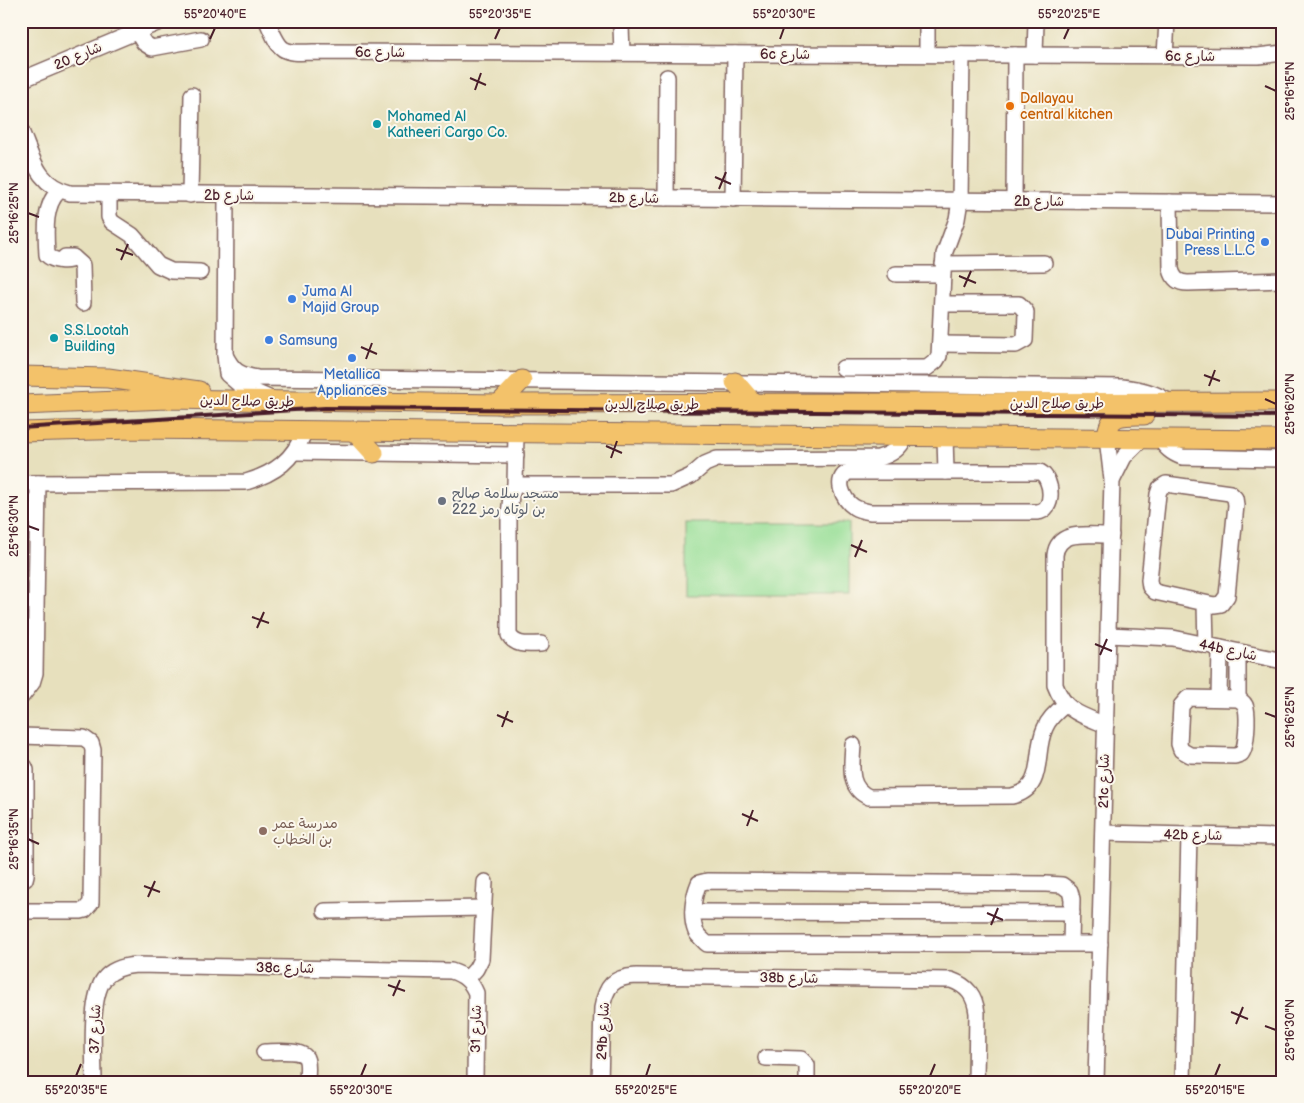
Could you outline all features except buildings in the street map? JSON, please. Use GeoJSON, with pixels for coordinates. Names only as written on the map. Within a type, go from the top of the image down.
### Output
{"type":"FeatureCollection","features":[{"type":"Feature","properties":{"kind":"main road"},"geometry":{"type":"LineString","coordinates":[[21,376],[73,376],[143,382],[246,401]]}},
{"type":"Feature","properties":{"kind":"main road"},"geometry":{"type":"LineString","coordinates":[[498,404],[522,380]]}},
{"type":"Feature","properties":{"kind":"main road"},"geometry":{"type":"LineString","coordinates":[[735,382],[754,404]]}},
{"type":"Feature","properties":{"kind":"main road"},"geometry":{"type":"LineString","coordinates":[[21,392],[96,394],[167,399]]}},
{"type":"Feature","properties":{"kind":"main road","name":"طريق صلاح الدين"},"geometry":{"type":"LineString","coordinates":[[21,405],[167,399],[498,404],[1283,402]]}},
{"type":"Feature","properties":{"kind":"main road"},"geometry":{"type":"LineString","coordinates":[[1108,438],[1110,423],[1123,415],[1283,415]]}},
{"type":"Feature","properties":{"kind":"main road","name":"طريق صلاح الدين"},"geometry":{"type":"LineString","coordinates":[[21,432],[134,428],[1283,440]]}},
{"type":"Feature","properties":{"kind":"main road"},"geometry":{"type":"LineString","coordinates":[[354,431],[374,453]]}},
{"type":"Feature","properties":{"kind":"street","name":"شارع 20"},"geometry":{"type":"LineString","coordinates":[[21,80],[162,21]]}},
{"type":"Feature","properties":{"kind":"street","name":"6c شارع"},"geometry":{"type":"LineString","coordinates":[[267,21],[277,43],[284,51],[295,53],[617,52],[1171,56],[1258,56],[1283,53]]}},
{"type":"Feature","properties":{"kind":"street","name":"6c شارع"},"geometry":{"type":"LineString","coordinates":[[274,21],[288,41],[304,50],[312,52]]}},
{"type":"Feature","properties":{"kind":"street"},"geometry":{"type":"LineString","coordinates":[[616,21],[621,26],[617,52]]}},
{"type":"Feature","properties":{"kind":"street"},"geometry":{"type":"LineString","coordinates":[[927,21],[927,54]]}},
{"type":"Feature","properties":{"kind":"street"},"geometry":{"type":"LineString","coordinates":[[1036,21],[1036,55]]}},
{"type":"Feature","properties":{"kind":"street"},"geometry":{"type":"LineString","coordinates":[[1167,21],[1171,56]]}},
{"type":"Feature","properties":{"kind":"street"},"geometry":{"type":"LineString","coordinates":[[1171,56],[1174,21]]}},
{"type":"Feature","properties":{"kind":"street"},"geometry":{"type":"LineString","coordinates":[[137,32],[144,43],[152,48],[201,39]]}},
{"type":"Feature","properties":{"kind":"street"},"geometry":{"type":"LineString","coordinates":[[733,199],[735,54]]}},
{"type":"Feature","properties":{"kind":"street"},"geometry":{"type":"LineString","coordinates":[[842,368],[927,368],[939,356],[942,269],[946,245],[957,219],[960,201],[962,54]]}},
{"type":"Feature","properties":{"kind":"street"},"geometry":{"type":"LineString","coordinates":[[1014,201],[1015,55]]}},
{"type":"Feature","properties":{"kind":"street","name":"6c شارع"},"geometry":{"type":"LineString","coordinates":[[1258,56],[1283,60]]}},
{"type":"Feature","properties":{"kind":"street"},"geometry":{"type":"LineString","coordinates":[[666,198],[667,77]]}},
{"type":"Feature","properties":{"kind":"street"},"geometry":{"type":"LineString","coordinates":[[190,195],[192,95]]}},
{"type":"Feature","properties":{"kind":"street"},"geometry":{"type":"LineString","coordinates":[[21,131],[42,177],[49,185],[59,191],[50,200],[47,252],[49,257],[54,259],[71,261],[74,258],[82,265],[83,303]]}},
{"type":"Feature","properties":{"kind":"street","name":"2b شارع"},"geometry":{"type":"LineString","coordinates":[[59,191],[70,193],[190,195],[1283,203]]}},
{"type":"Feature","properties":{"kind":"street"},"geometry":{"type":"LineString","coordinates":[[109,194],[109,217],[112,222],[132,235],[158,265],[171,271],[200,272]]}},
{"type":"Feature","properties":{"kind":"street"},"geometry":{"type":"LineString","coordinates":[[226,195],[225,355],[227,374],[241,386],[277,401]]}},
{"type":"Feature","properties":{"kind":"street"},"geometry":{"type":"LineString","coordinates":[[1170,202],[1171,268],[1172,275],[1176,280],[1188,283],[1283,280]]}},
{"type":"Feature","properties":{"kind":"street"},"geometry":{"type":"LineString","coordinates":[[896,274],[942,269],[1044,263]]}},
{"type":"Feature","properties":{"kind":"street"},"geometry":{"type":"LineString","coordinates":[[940,344],[1016,345],[1025,340],[1026,334],[1026,312],[1019,304],[942,304]]}},
{"type":"Feature","properties":{"kind":"street"},"geometry":{"type":"LineString","coordinates":[[225,355],[236,372],[257,378],[1122,387],[1147,391],[1159,395],[1171,403]]}},
{"type":"Feature","properties":{"kind":"street"},"geometry":{"type":"LineString","coordinates":[[867,368],[867,384]]}},
{"type":"Feature","properties":{"kind":"street"},"geometry":{"type":"LineString","coordinates":[[21,483],[246,482],[265,476],[281,466],[294,452],[305,430]]}},
{"type":"Feature","properties":{"kind":"street"},"geometry":{"type":"LineString","coordinates":[[516,433],[515,485],[511,495],[509,512],[509,635],[514,642],[541,644]]}},
{"type":"Feature","properties":{"kind":"street"},"geometry":{"type":"LineString","coordinates":[[515,485],[671,485],[691,476],[705,464],[717,458],[878,458],[892,454],[898,449],[905,436]]}},
{"type":"Feature","properties":{"kind":"street"},"geometry":{"type":"LineString","coordinates":[[945,437],[946,472]]}},
{"type":"Feature","properties":{"kind":"street","name":"21c شارع"},"geometry":{"type":"LineString","coordinates":[[1096,1082],[1111,535],[1112,480],[1108,438]]}},
{"type":"Feature","properties":{"kind":"street"},"geometry":{"type":"LineString","coordinates":[[1151,439],[1173,454],[1182,457],[1283,459]]}},
{"type":"Feature","properties":{"kind":"street","name":"21c شارع"},"geometry":{"type":"LineString","coordinates":[[1112,480],[1124,457],[1151,439]]}},
{"type":"Feature","properties":{"kind":"street"},"geometry":{"type":"LineString","coordinates":[[294,452],[516,455]]}},
{"type":"Feature","properties":{"kind":"street"},"geometry":{"type":"LineString","coordinates":[[849,472],[946,472],[1040,472],[1044,474],[1048,483],[1048,506],[1046,510],[1037,512],[870,512],[855,508],[849,503],[844,496],[840,483],[842,476],[849,472]]}},
{"type":"Feature","properties":{"kind":"street"},"geometry":{"type":"LineString","coordinates":[[21,697],[32,683],[35,672],[38,483]]}},
{"type":"Feature","properties":{"kind":"street"},"geometry":{"type":"LineString","coordinates":[[1166,484],[1230,493],[1236,501],[1226,596],[1221,604],[1205,604],[1155,592],[1149,584],[1158,494],[1160,488],[1166,484]]}},
{"type":"Feature","properties":{"kind":"street"},"geometry":{"type":"LineString","coordinates":[[1106,725],[1077,714],[1065,705],[1059,697],[1055,685],[1056,549],[1061,540],[1066,537],[1111,535]]}},
{"type":"Feature","properties":{"kind":"street"},"geometry":{"type":"LineString","coordinates":[[1205,604],[1213,646],[1219,698]]}},
{"type":"Feature","properties":{"kind":"street","name":"44b شارع"},"geometry":{"type":"LineString","coordinates":[[1108,630],[1173,638],[1283,661]]}},
{"type":"Feature","properties":{"kind":"street"},"geometry":{"type":"LineString","coordinates":[[1238,652],[1238,699]]}},
{"type":"Feature","properties":{"kind":"street"},"geometry":{"type":"LineString","coordinates":[[1191,698],[1219,698],[1238,699],[1244,703],[1246,710],[1245,749],[1241,754],[1235,756],[1190,755],[1183,753],[1179,744],[1182,702],[1191,698]]}},
{"type":"Feature","properties":{"kind":"street"},"geometry":{"type":"LineString","coordinates":[[853,745],[853,784],[869,797],[1012,796],[1021,794],[1034,783],[1037,775],[1039,748],[1045,727],[1050,718],[1065,705]]}},
{"type":"Feature","properties":{"kind":"street"},"geometry":{"type":"LineString","coordinates":[[21,736],[84,738],[91,743],[93,750],[91,903],[86,910],[81,911],[21,911]]}},
{"type":"Feature","properties":{"kind":"street"},"geometry":{"type":"LineString","coordinates":[[21,765],[25,766],[26,770],[26,875],[25,879],[21,881]]}},
{"type":"Feature","properties":{"kind":"street","name":"42b شارع"},"geometry":{"type":"LineString","coordinates":[[1103,833],[1283,837]]}},
{"type":"Feature","properties":{"kind":"street"},"geometry":{"type":"LineString","coordinates":[[1183,1082],[1189,835]]}},
{"type":"Feature","properties":{"kind":"street"},"geometry":{"type":"LineString","coordinates":[[1071,944],[1072,913],[1070,891],[1062,885],[708,880],[699,883],[696,890],[693,912],[696,934],[707,944],[1071,944],[1100,944]]}},
{"type":"Feature","properties":{"kind":"street"},"geometry":{"type":"LineString","coordinates":[[467,979],[476,970],[481,959],[485,882]]}},
{"type":"Feature","properties":{"kind":"street"},"geometry":{"type":"LineString","coordinates":[[325,911],[484,908]]}},
{"type":"Feature","properties":{"kind":"street"},"geometry":{"type":"LineString","coordinates":[[693,912],[1072,913]]}},
{"type":"Feature","properties":{"kind":"street","name":"38c شارع"},"geometry":{"type":"LineString","coordinates":[[105,978],[119,968],[136,965],[442,970],[459,974],[467,979]]}},
{"type":"Feature","properties":{"kind":"street","name":"38b شارع"},"geometry":{"type":"LineString","coordinates":[[612,982],[619,978],[636,976],[951,980],[966,988],[972,995],[978,1013],[976,1082]]}},
{"type":"Feature","properties":{"kind":"street","name":"شارع 37"},"geometry":{"type":"LineString","coordinates":[[94,1082],[95,1005],[97,995],[105,978]]}},
{"type":"Feature","properties":{"kind":"street","name":"شارع 31"},"geometry":{"type":"LineString","coordinates":[[467,979],[476,993],[477,1002],[475,1082]]}},
{"type":"Feature","properties":{"kind":"street","name":"29b شارع"},"geometry":{"type":"LineString","coordinates":[[600,1082],[602,1008],[607,990],[612,982]]}},
{"type":"Feature","properties":{"kind":"street"},"geometry":{"type":"LineString","coordinates":[[264,1052],[296,1053],[304,1056],[307,1059],[308,1082]]}},
{"type":"Feature","properties":{"kind":"street"},"geometry":{"type":"LineString","coordinates":[[766,1058],[800,1058],[806,1065],[807,1082]]}},
{"type":"Feature","properties":{"kind":"green space"},"geometry":{"type":"Polygon","coordinates":[[[686,523],[849,523],[849,595],[686,595],[686,523]]]}},
{"type":"Feature","properties":{"kind":"railway"},"geometry":{"type":"LineString","coordinates":[[21,428],[325,408],[1283,416]]}},
{"type":"Feature","properties":{"kind":"place","name":"Dallayau central kitchen"},"geometry":{"type":"Point","coordinates":[1010,106]}},
{"type":"Feature","properties":{"kind":"place","name":"Mohamed Al Katheeri Cargo Co."},"geometry":{"type":"Point","coordinates":[377,124]}},
{"type":"Feature","properties":{"kind":"place","name":"Dubai Printing Press L.L.C"},"geometry":{"type":"Point","coordinates":[1265,242]}},
{"type":"Feature","properties":{"kind":"place","name":"Juma Al Majid Group"},"geometry":{"type":"Point","coordinates":[292,299]}},
{"type":"Feature","properties":{"kind":"place","name":"S.S.Lootah Building"},"geometry":{"type":"Point","coordinates":[54,338]}},
{"type":"Feature","properties":{"kind":"place","name":"Samsung"},"geometry":{"type":"Point","coordinates":[269,340]}},
{"type":"Feature","properties":{"kind":"place","name":"Metallica Appliances"},"geometry":{"type":"Point","coordinates":[352,358]}},
{"type":"Feature","properties":{"kind":"place","name":"مسجد سلامة صالح بن لوتاه رمز 222"},"geometry":{"type":"Point","coordinates":[442,501]}},
{"type":"Feature","properties":{"kind":"place","name":"مدرسة عمر بن الخطاب"},"geometry":{"type":"Point","coordinates":[263,831]}}]}
